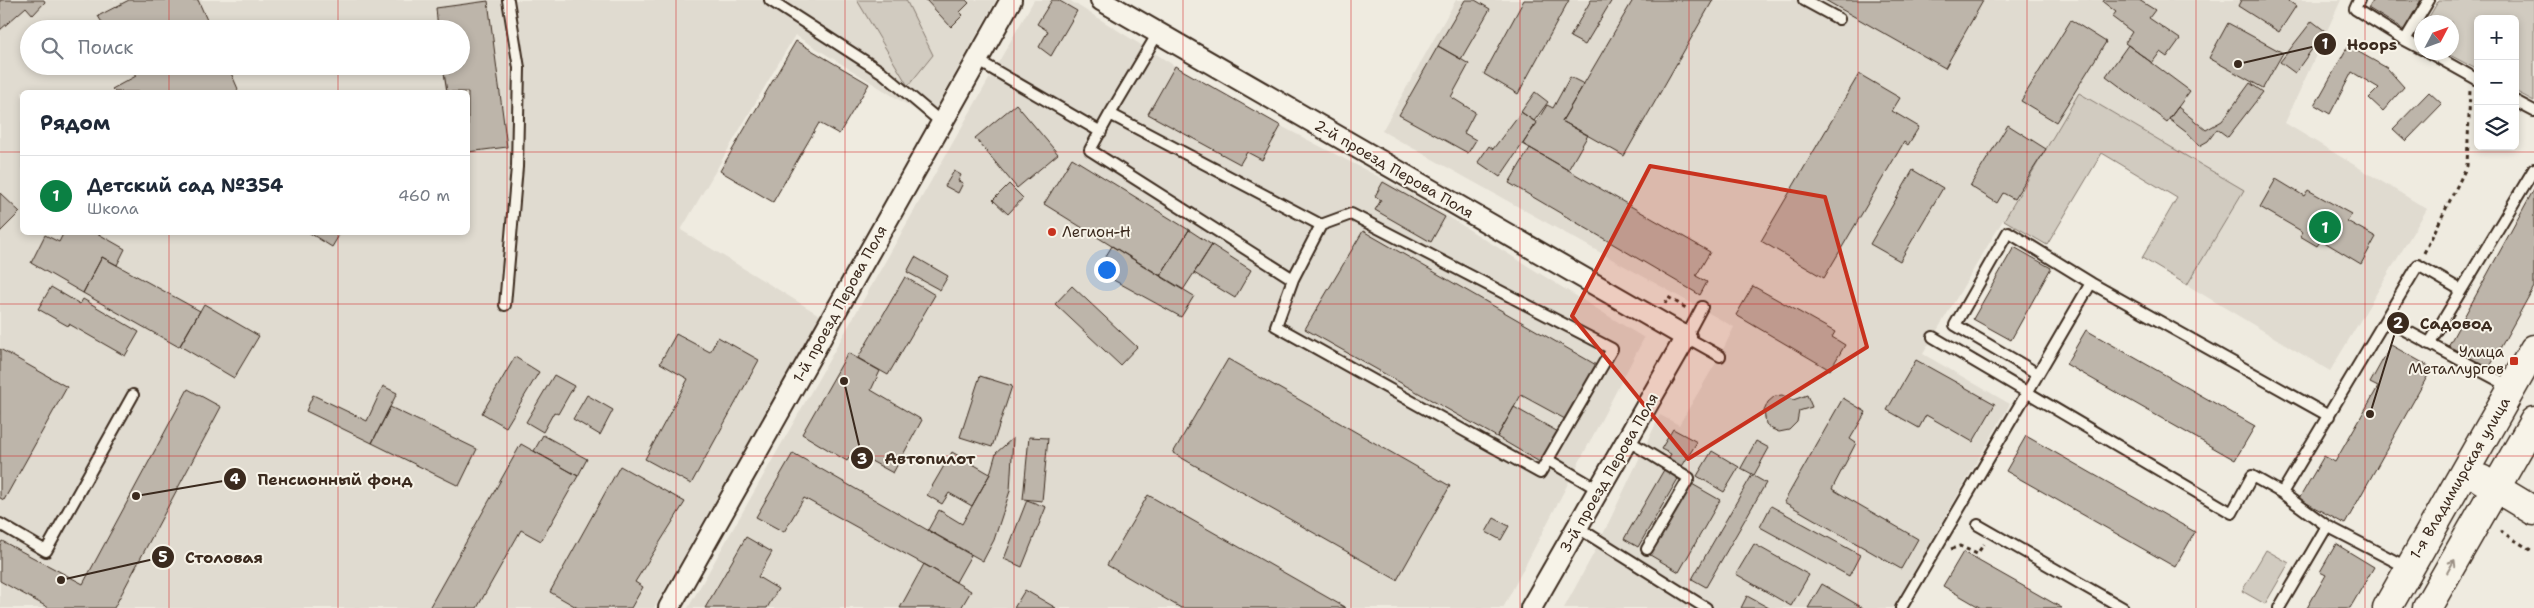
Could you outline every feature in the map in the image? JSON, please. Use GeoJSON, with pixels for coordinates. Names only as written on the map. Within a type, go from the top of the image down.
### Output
{"type":"FeatureCollection","features":[{"type":"Feature","properties":{"kind":"main road","name":"1-я Владимирская улица"},"geometry":{"type":"LineString","coordinates":[[2387,608],[2534,349]]}},
{"type":"Feature","properties":{"kind":"main road"},"geometry":{"type":"LineString","coordinates":[[2427,608],[2534,421]]}},
{"type":"Feature","properties":{"kind":"main road"},"geometry":{"type":"LineString","coordinates":[[2465,469],[2534,511]]}},
{"type":"Feature","properties":{"kind":"street","name":"1-й проезд Перова Поля"},"geometry":{"type":"LineString","coordinates":[[669,608],[1010,0]]}},
{"type":"Feature","properties":{"kind":"street","name":"2-й проезд Перова Поля"},"geometry":{"type":"LineString","coordinates":[[1102,0],[1686,337]]}},
{"type":"Feature","properties":{"kind":"street","name":"3-й проезд Перова Поля"},"geometry":{"type":"LineString","coordinates":[[1531,608],[1686,337]]}},
{"type":"Feature","properties":{"kind":"lane"},"geometry":{"type":"LineString","coordinates":[[505,305],[517,167],[519,68],[508,0]]}},
{"type":"Feature","properties":{"kind":"lane"},"geometry":{"type":"LineString","coordinates":[[770,0],[883,73],[942,123]]}},
{"type":"Feature","properties":{"kind":"lane"},"geometry":{"type":"LineString","coordinates":[[1804,0],[1839,19]]}},
{"type":"Feature","properties":{"kind":"lane"},"geometry":{"type":"LineString","coordinates":[[2359,0],[2355,9],[2414,45]]}},
{"type":"Feature","properties":{"kind":"lane"},"geometry":{"type":"LineString","coordinates":[[2405,40],[2429,0]]}},
{"type":"Feature","properties":{"kind":"lane"},"geometry":{"type":"LineString","coordinates":[[1158,33],[1090,150],[1293,279]]}},
{"type":"Feature","properties":{"kind":"lane"},"geometry":{"type":"LineString","coordinates":[[977,60],[1101,132]]}},
{"type":"Feature","properties":{"kind":"lane"},"geometry":{"type":"LineString","coordinates":[[2442,60],[2474,78]]}},
{"type":"Feature","properties":{"kind":"lane"},"geometry":{"type":"LineString","coordinates":[[2519,103],[2534,112]]}},
{"type":"Feature","properties":{"kind":"lane"},"geometry":{"type":"LineString","coordinates":[[1110,114],[1321,225]]}},
{"type":"Feature","properties":{"kind":"lane"},"geometry":{"type":"LineString","coordinates":[[2429,344],[2534,169]]}},
{"type":"Feature","properties":{"kind":"lane"},"geometry":{"type":"LineString","coordinates":[[1351,214],[1612,349],[1540,473],[1276,326],[1293,279],[1321,225],[1351,214]]}},
{"type":"Feature","properties":{"kind":"lane"},"geometry":{"type":"LineString","coordinates":[[2038,374],[1955,325],[2008,232],[2091,282],[2328,416]]}},
{"type":"Feature","properties":{"kind":"lane"},"geometry":{"type":"LineString","coordinates":[[2282,493],[2418,265],[2461,290]]}},
{"type":"Feature","properties":{"kind":"lane"},"geometry":{"type":"LineString","coordinates":[[1901,608],[2091,282]]}},
{"type":"Feature","properties":{"kind":"lane"},"geometry":{"type":"LineString","coordinates":[[1702,308],[1686,337],[1720,356]]}},
{"type":"Feature","properties":{"kind":"lane"},"geometry":{"type":"LineString","coordinates":[[2386,320],[2512,387]]}},
{"type":"Feature","properties":{"kind":"lane"},"geometry":{"type":"LineString","coordinates":[[1933,337],[2232,513],[2252,476],[2282,493],[2327,526],[2409,569]]}},
{"type":"Feature","properties":{"kind":"lane"},"geometry":{"type":"LineString","coordinates":[[0,524],[46,551],[133,395]]}},
{"type":"Feature","properties":{"kind":"lane"},"geometry":{"type":"LineString","coordinates":[[1627,440],[1689,478],[1647,548]]}},
{"type":"Feature","properties":{"kind":"lane"},"geometry":{"type":"LineString","coordinates":[[1548,460],[1599,490]]}},
{"type":"Feature","properties":{"kind":"lane"},"geometry":{"type":"LineString","coordinates":[[1978,525],[2123,608]]}},
{"type":"Feature","properties":{"kind":"lane"},"geometry":{"type":"LineString","coordinates":[[2279,608],[2327,526]]}},
{"type":"Feature","properties":{"kind":"lane"},"geometry":{"type":"LineString","coordinates":[[1577,527],[1706,608]]}},
{"type":"Feature","properties":{"kind":"path"},"geometry":{"type":"LineString","coordinates":[[2418,265],[2466,166],[2474,78]]}},
{"type":"Feature","properties":{"kind":"path"},"geometry":{"type":"LineString","coordinates":[[2500,531],[2534,552]]}},
{"type":"Feature","properties":{"kind":"path"},"geometry":{"type":"LineString","coordinates":[[1933,554],[1960,546],[1977,554],[1990,532]]}},
{"type":"Feature","properties":{"kind":"highlighted area"},"geometry":{"type":"Polygon","coordinates":[[[1650,166],[1825,197],[1867,347],[1688,459],[1572,316],[1650,166]]]}},
{"type":"Feature","properties":{"kind":"shaded area"},"geometry":{"type":"Polygon","coordinates":[[[0,0],[996,0],[930,119],[795,35],[681,230],[821,316],[654,608],[0,608],[0,0]]]}},
{"type":"Feature","properties":{"kind":"shaded area"},"geometry":{"type":"Polygon","coordinates":[[[857,0],[906,0],[933,55],[908,86],[857,0]]]}},
{"type":"Feature","properties":{"kind":"shaded area"},"geometry":{"type":"Polygon","coordinates":[[[1034,0],[1069,0],[1175,66],[1281,126],[1410,193],[1644,338],[1503,608],[688,608],[1034,0]]]}},
{"type":"Feature","properties":{"kind":"shaded area"},"geometry":{"type":"Polygon","coordinates":[[[1456,0],[2341,0],[2285,123],[2427,209],[2330,371],[2187,285],[2243,191],[2079,93],[1923,354],[2010,404],[1893,608],[1564,608],[1595,551],[1660,415],[1679,425],[1720,356],[1734,327],[1382,131],[1456,0]]]}},
{"type":"Feature","properties":{"kind":"shaded area"},"geometry":{"type":"Polygon","coordinates":[[[2439,0],[2534,0],[2534,101],[2519,93],[2519,15],[2474,15],[2474,68],[2459,60],[2459,15],[2430,15],[2439,0]]]}},
{"type":"Feature","properties":{"kind":"shaded area"},"geometry":{"type":"Polygon","coordinates":[[[2079,93],[2244,190],[2187,285],[2142,258],[2177,198],[2102,153],[2047,245],[2004,220],[2079,93]]]}},
{"type":"Feature","properties":{"kind":"shaded area"},"geometry":{"type":"Polygon","coordinates":[[[2266,550],[2289,563],[2265,604],[2242,591],[2266,550]]]}},
{"type":"Feature","properties":{"kind":"building"},"geometry":{"type":"Polygon","coordinates":[[[0,0],[44,0],[45,2],[33,15],[26,7],[0,30],[0,0]]]}},
{"type":"Feature","properties":{"kind":"building"},"geometry":{"type":"Polygon","coordinates":[[[129,0],[198,0],[207,20],[100,20],[98,16],[129,0]]]}},
{"type":"Feature","properties":{"kind":"building"},"geometry":{"type":"Polygon","coordinates":[[[926,0],[966,0],[969,3],[960,12],[963,15],[951,27],[926,0]]]}},
{"type":"Feature","properties":{"kind":"building"},"geometry":{"type":"Polygon","coordinates":[[[1052,0],[1058,0],[1077,11],[1051,56],[1039,47],[1048,31],[1037,24],[1052,0]]]}},
{"type":"Feature","properties":{"kind":"building"},"geometry":{"type":"Polygon","coordinates":[[[1465,0],[1475,0],[1490,9],[1461,59],[1438,46],[1465,0]]]}},
{"type":"Feature","properties":{"kind":"building"},"geometry":{"type":"Polygon","coordinates":[[[1524,0],[1569,0],[1518,94],[1484,74],[1524,0]]]}},
{"type":"Feature","properties":{"kind":"building"},"geometry":{"type":"Polygon","coordinates":[[[1591,0],[1612,0],[1585,45],[1570,37],[1591,0]]]}},
{"type":"Feature","properties":{"kind":"building"},"geometry":{"type":"Polygon","coordinates":[[[1633,0],[1713,0],[1624,156],[1562,121],[1633,0]]]}},
{"type":"Feature","properties":{"kind":"building"},"geometry":{"type":"Polygon","coordinates":[[[1825,0],[1981,0],[1983,1],[1945,68],[1825,0]]]}},
{"type":"Feature","properties":{"kind":"building"},"geometry":{"type":"Polygon","coordinates":[[[2104,0],[2139,0],[2155,10],[2149,18],[2180,39],[2167,57],[2160,52],[2152,63],[2125,43],[2132,32],[2112,17],[2116,12],[2103,2],[2104,0]]]}},
{"type":"Feature","properties":{"kind":"building"},"geometry":{"type":"Polygon","coordinates":[[[2241,0],[2287,0],[2296,6],[2279,32],[2238,6],[2241,0]]]}},
{"type":"Feature","properties":{"kind":"building"},"geometry":{"type":"Polygon","coordinates":[[[2373,0],[2421,0],[2404,30],[2368,8],[2373,0]]]}},
{"type":"Feature","properties":{"kind":"building"},"geometry":{"type":"Polygon","coordinates":[[[488,1],[507,147],[470,152],[470,90],[447,90],[444,75],[470,75],[470,20],[437,20],[436,8],[488,1]]]}},
{"type":"Feature","properties":{"kind":"building"},"geometry":{"type":"Polygon","coordinates":[[[2071,20],[2106,42],[2056,122],[2021,101],[2071,20]]]}},
{"type":"Feature","properties":{"kind":"building"},"geometry":{"type":"Polygon","coordinates":[[[2312,21],[2325,31],[2295,73],[2280,62],[2312,21]]]}},
{"type":"Feature","properties":{"kind":"building"},"geometry":{"type":"Polygon","coordinates":[[[2228,23],[2283,53],[2263,88],[2209,58],[2228,23]]]}},
{"type":"Feature","properties":{"kind":"building"},"geometry":{"type":"Polygon","coordinates":[[[796,41],[869,84],[839,134],[819,123],[773,202],[720,171],[796,41]]]}},
{"type":"Feature","properties":{"kind":"building"},"geometry":{"type":"Polygon","coordinates":[[[2128,45],[2190,91],[2167,122],[2106,76],[2128,45]]]}},
{"type":"Feature","properties":{"kind":"building"},"geometry":{"type":"Polygon","coordinates":[[[1438,46],[1469,64],[1451,97],[1475,112],[1464,133],[1476,140],[1468,153],[1399,115],[1438,46]]]}},
{"type":"Feature","properties":{"kind":"building"},"geometry":{"type":"Polygon","coordinates":[[[2348,46],[2387,68],[2404,87],[2383,111],[2369,98],[2379,88],[2352,72],[2330,114],[2315,105],[2348,46]]]}},
{"type":"Feature","properties":{"kind":"building"},"geometry":{"type":"Polygon","coordinates":[[[1175,66],[1281,126],[1262,160],[1247,152],[1240,164],[1148,114],[1175,66]]]}},
{"type":"Feature","properties":{"kind":"building"},"geometry":{"type":"Polygon","coordinates":[[[1859,74],[1900,98],[1892,111],[1919,127],[1908,145],[1904,142],[1824,278],[1761,241],[1859,74]]]}},
{"type":"Feature","properties":{"kind":"building"},"geometry":{"type":"Polygon","coordinates":[[[232,75],[238,89],[112,89],[136,76],[232,75]]]}},
{"type":"Feature","properties":{"kind":"building"},"geometry":{"type":"Polygon","coordinates":[[[1570,77],[1584,84],[1562,121],[1588,135],[1568,170],[1523,144],[1547,105],[1553,108],[1570,77]]]}},
{"type":"Feature","properties":{"kind":"building"},"geometry":{"type":"Polygon","coordinates":[[[2250,83],[2263,92],[2228,137],[2217,129],[2208,141],[2199,146],[2186,132],[2169,119],[2178,107],[2206,130],[2222,121],[2250,83]]]}},
{"type":"Feature","properties":{"kind":"building"},"geometry":{"type":"Polygon","coordinates":[[[1535,92],[1548,102],[1534,121],[1521,112],[1535,92]]]}},
{"type":"Feature","properties":{"kind":"building"},"geometry":{"type":"Polygon","coordinates":[[[2429,92],[2442,104],[2406,141],[2393,129],[2429,92]]]}},
{"type":"Feature","properties":{"kind":"building"},"geometry":{"type":"Polygon","coordinates":[[[1016,104],[1058,154],[1017,188],[975,138],[1016,104]]]}},
{"type":"Feature","properties":{"kind":"building"},"geometry":{"type":"Polygon","coordinates":[[[1521,112],[1537,123],[1500,177],[1478,162],[1489,146],[1493,149],[1521,112]]]}},
{"type":"Feature","properties":{"kind":"building"},"geometry":{"type":"Polygon","coordinates":[[[2008,125],[2046,149],[2014,199],[2003,193],[1997,203],[1970,186],[2008,125]]]}},
{"type":"Feature","properties":{"kind":"building"},"geometry":{"type":"Polygon","coordinates":[[[1530,148],[1710,252],[1696,276],[1707,282],[1700,295],[1509,183],[1530,148]]]}},
{"type":"Feature","properties":{"kind":"building"},"geometry":{"type":"Polygon","coordinates":[[[1072,158],[1189,230],[1160,276],[1044,204],[1072,158]]]}},
{"type":"Feature","properties":{"kind":"building"},"geometry":{"type":"Polygon","coordinates":[[[1913,170],[1943,188],[1900,261],[1870,244],[1913,170]]]}},
{"type":"Feature","properties":{"kind":"building"},"geometry":{"type":"Polygon","coordinates":[[[954,171],[961,175],[958,181],[963,183],[958,193],[945,186],[954,171]]]}},
{"type":"Feature","properties":{"kind":"building"},"geometry":{"type":"Polygon","coordinates":[[[2276,179],[2304,196],[2308,190],[2351,214],[2347,221],[2376,237],[2361,264],[2321,240],[2317,246],[2300,236],[2303,232],[2260,207],[2276,179]]]}},
{"type":"Feature","properties":{"kind":"building"},"geometry":{"type":"Polygon","coordinates":[[[1383,182],[1445,217],[1431,242],[1375,210],[1381,200],[1375,196],[1383,182]]]}},
{"type":"Feature","properties":{"kind":"building"},"geometry":{"type":"Polygon","coordinates":[[[1009,184],[1023,198],[1008,214],[993,200],[1009,184]]]}},
{"type":"Feature","properties":{"kind":"building"},"geometry":{"type":"Polygon","coordinates":[[[2534,189],[2534,287],[2487,372],[2446,350],[2534,189]]]}},
{"type":"Feature","properties":{"kind":"building"},"geometry":{"type":"Polygon","coordinates":[[[0,193],[20,212],[0,232],[0,193]]]}},
{"type":"Feature","properties":{"kind":"building"},"geometry":{"type":"Polygon","coordinates":[[[1189,230],[1212,245],[1183,290],[1160,276],[1189,230]]]}},
{"type":"Feature","properties":{"kind":"building"},"geometry":{"type":"Polygon","coordinates":[[[1363,231],[1598,366],[1565,419],[1521,395],[1497,437],[1305,329],[1363,231]]]}},
{"type":"Feature","properties":{"kind":"building"},"geometry":{"type":"Polygon","coordinates":[[[45,235],[59,242],[62,235],[100,235],[125,249],[117,265],[102,257],[83,293],[31,263],[45,235]]]}},
{"type":"Feature","properties":{"kind":"building"},"geometry":{"type":"Polygon","coordinates":[[[313,235],[339,235],[332,247],[313,235]]]}},
{"type":"Feature","properties":{"kind":"building"},"geometry":{"type":"Polygon","coordinates":[[[1212,245],[1251,270],[1235,298],[1194,273],[1212,245]]]}},
{"type":"Feature","properties":{"kind":"building"},"geometry":{"type":"Polygon","coordinates":[[[1112,246],[1194,296],[1181,317],[1097,271],[1112,246]]]}},
{"type":"Feature","properties":{"kind":"building"},"geometry":{"type":"Polygon","coordinates":[[[2014,247],[2051,268],[2011,340],[1973,319],[2014,247]]]}},
{"type":"Feature","properties":{"kind":"building"},"geometry":{"type":"Polygon","coordinates":[[[102,257],[200,311],[179,347],[83,293],[102,257]]]}},
{"type":"Feature","properties":{"kind":"building"},"geometry":{"type":"Polygon","coordinates":[[[915,257],[948,276],[940,290],[907,272],[915,257]]]}},
{"type":"Feature","properties":{"kind":"building"},"geometry":{"type":"Polygon","coordinates":[[[905,277],[935,295],[888,375],[858,358],[905,277]]]}},
{"type":"Feature","properties":{"kind":"building"},"geometry":{"type":"Polygon","coordinates":[[[1072,286],[1137,347],[1120,365],[1055,304],[1072,286]]]}},
{"type":"Feature","properties":{"kind":"building"},"geometry":{"type":"Polygon","coordinates":[[[1753,286],[1835,332],[1832,337],[1845,345],[1830,370],[1736,315],[1753,286]]]}},
{"type":"Feature","properties":{"kind":"building"},"geometry":{"type":"Polygon","coordinates":[[[51,287],[80,304],[83,299],[139,332],[125,356],[69,324],[68,326],[38,309],[51,287]]]}},
{"type":"Feature","properties":{"kind":"building"},"geometry":{"type":"Polygon","coordinates":[[[204,304],[259,336],[234,378],[180,346],[204,304]]]}},
{"type":"Feature","properties":{"kind":"building"},"geometry":{"type":"Polygon","coordinates":[[[2086,330],[2255,426],[2235,460],[2066,364],[2086,330]]]}},
{"type":"Feature","properties":{"kind":"building"},"geometry":{"type":"Polygon","coordinates":[[[676,334],[710,352],[718,337],[759,360],[691,484],[645,459],[688,379],[660,363],[676,334]]]}},
{"type":"Feature","properties":{"kind":"building"},"geometry":{"type":"Polygon","coordinates":[[[2391,345],[2432,368],[2345,524],[2299,499],[2324,456],[2335,462],[2378,387],[2370,383],[2391,345]]]}},
{"type":"Feature","properties":{"kind":"building"},"geometry":{"type":"Polygon","coordinates":[[[0,349],[67,387],[4,500],[0,498],[0,349]]]}},
{"type":"Feature","properties":{"kind":"building"},"geometry":{"type":"Polygon","coordinates":[[[848,353],[880,371],[871,390],[922,420],[893,473],[853,451],[847,461],[802,434],[848,353]]]}},
{"type":"Feature","properties":{"kind":"building"},"geometry":{"type":"Polygon","coordinates":[[[515,357],[539,372],[506,427],[482,413],[515,357]]]}},
{"type":"Feature","properties":{"kind":"building"},"geometry":{"type":"Polygon","coordinates":[[[1228,359],[1450,486],[1397,580],[1173,453],[1228,359]]]}},
{"type":"Feature","properties":{"kind":"building"},"geometry":{"type":"Polygon","coordinates":[[[1916,360],[1995,404],[1973,442],[1926,415],[1919,428],[1887,410],[1916,360]]]}},
{"type":"Feature","properties":{"kind":"building"},"geometry":{"type":"Polygon","coordinates":[[[554,375],[574,386],[558,414],[554,412],[543,432],[526,422],[554,375]]]}},
{"type":"Feature","properties":{"kind":"building"},"geometry":{"type":"Polygon","coordinates":[[[980,376],[1012,386],[992,447],[960,437],[980,376]]]}},
{"type":"Feature","properties":{"kind":"building"},"geometry":{"type":"Polygon","coordinates":[[[383,386],[397,393],[372,443],[306,411],[313,395],[367,421],[383,386]]]}},
{"type":"Feature","properties":{"kind":"building"},"geometry":{"type":"Polygon","coordinates":[[[188,389],[221,407],[114,608],[49,608],[0,581],[0,545],[2,541],[83,584],[188,389]]]}},
{"type":"Feature","properties":{"kind":"building"},"geometry":{"type":"Polygon","coordinates":[[[587,395],[613,410],[600,435],[573,419],[587,395]]]}},
{"type":"Feature","properties":{"kind":"building"},"geometry":{"type":"Polygon","coordinates":[[[1782,395],[1793,400],[1807,395],[1812,407],[1799,411],[1797,422],[1789,430],[1779,432],[1766,424],[1764,411],[1768,402],[1775,396],[1782,395]]]}},
{"type":"Feature","properties":{"kind":"building"},"geometry":{"type":"Polygon","coordinates":[[[1843,398],[1866,412],[1850,439],[1856,443],[1832,489],[1918,539],[1901,569],[1784,502],[1843,398]]]}},
{"type":"Feature","properties":{"kind":"building"},"geometry":{"type":"Polygon","coordinates":[[[390,407],[477,449],[459,486],[372,443],[390,407]]]}},
{"type":"Feature","properties":{"kind":"building"},"geometry":{"type":"Polygon","coordinates":[[[1514,407],[1560,433],[1543,464],[1497,437],[1514,407]]]}},
{"type":"Feature","properties":{"kind":"building"},"geometry":{"type":"Polygon","coordinates":[[[1673,429],[1697,442],[1681,468],[1668,460],[1671,454],[1661,449],[1673,429]]]}},
{"type":"Feature","properties":{"kind":"building"},"geometry":{"type":"Polygon","coordinates":[[[543,435],[587,459],[578,476],[534,451],[543,435]]]}},
{"type":"Feature","properties":{"kind":"building"},"geometry":{"type":"Polygon","coordinates":[[[2026,436],[2195,532],[2175,567],[2006,471],[2026,436]]]}},
{"type":"Feature","properties":{"kind":"building"},"geometry":{"type":"Polygon","coordinates":[[[1029,437],[1048,438],[1042,501],[1023,499],[1029,437]]]}},
{"type":"Feature","properties":{"kind":"building"},"geometry":{"type":"Polygon","coordinates":[[[1013,438],[1010,491],[994,540],[983,561],[928,530],[939,510],[962,524],[990,474],[996,453],[1013,438]]]}},
{"type":"Feature","properties":{"kind":"building"},"geometry":{"type":"Polygon","coordinates":[[[1756,441],[1769,448],[1754,475],[1741,468],[1756,441]]]}},
{"type":"Feature","properties":{"kind":"building"},"geometry":{"type":"Polygon","coordinates":[[[521,444],[578,476],[541,541],[521,530],[477,608],[429,608],[521,444]]]}},
{"type":"Feature","properties":{"kind":"building"},"geometry":{"type":"Polygon","coordinates":[[[1712,451],[1739,467],[1724,492],[1697,476],[1712,451]]]}},
{"type":"Feature","properties":{"kind":"building"},"geometry":{"type":"Polygon","coordinates":[[[952,452],[990,474],[972,506],[949,493],[942,504],[927,495],[952,452]]]}},
{"type":"Feature","properties":{"kind":"building"},"geometry":{"type":"Polygon","coordinates":[[[793,453],[971,555],[956,582],[804,498],[784,532],[756,517],[793,453]]]}},
{"type":"Feature","properties":{"kind":"building"},"geometry":{"type":"Polygon","coordinates":[[[620,466],[685,502],[635,582],[643,587],[631,608],[578,608],[550,592],[620,466]]]}},
{"type":"Feature","properties":{"kind":"building"},"geometry":{"type":"Polygon","coordinates":[[[1665,468],[1679,477],[1638,547],[1624,539],[1665,468]]]}},
{"type":"Feature","properties":{"kind":"building"},"geometry":{"type":"Polygon","coordinates":[[[1752,475],[1766,483],[1706,587],[1692,579],[1752,475]]]}},
{"type":"Feature","properties":{"kind":"building"},"geometry":{"type":"Polygon","coordinates":[[[1692,484],[1720,500],[1679,572],[1650,555],[1692,484]]]}},
{"type":"Feature","properties":{"kind":"building"},"geometry":{"type":"Polygon","coordinates":[[[1148,495],[1346,608],[1181,608],[1107,565],[1148,495]]]}},
{"type":"Feature","properties":{"kind":"building"},"geometry":{"type":"Polygon","coordinates":[[[1027,500],[1046,507],[1022,567],[1004,559],[1027,500]]]}},
{"type":"Feature","properties":{"kind":"building"},"geometry":{"type":"Polygon","coordinates":[[[1771,506],[1860,555],[1849,576],[1760,527],[1771,506]]]}},
{"type":"Feature","properties":{"kind":"building"},"geometry":{"type":"Polygon","coordinates":[[[1494,518],[1509,526],[1501,540],[1486,532],[1494,518]]]}},
{"type":"Feature","properties":{"kind":"building"},"geometry":{"type":"Polygon","coordinates":[[[746,537],[772,552],[758,577],[778,589],[767,608],[705,608],[746,537]]]}},
{"type":"Feature","properties":{"kind":"building"},"geometry":{"type":"Polygon","coordinates":[[[1754,544],[1809,575],[1791,606],[1736,574],[1754,544]]]}},
{"type":"Feature","properties":{"kind":"building"},"geometry":{"type":"Polygon","coordinates":[[[2336,544],[2374,567],[2350,608],[2307,608],[2326,575],[2320,572],[2336,544]]]}},
{"type":"Feature","properties":{"kind":"building"},"geometry":{"type":"Polygon","coordinates":[[[1963,552],[2062,608],[1981,608],[1943,586],[1963,552]]]}},
{"type":"Feature","properties":{"kind":"building"},"geometry":{"type":"Polygon","coordinates":[[[924,564],[971,591],[961,608],[900,608],[924,564]]]}},
{"type":"Feature","properties":{"kind":"building"},"geometry":{"type":"Polygon","coordinates":[[[1822,584],[1863,608],[1808,608],[1822,584]]]}},
{"type":"Feature","properties":{"kind":"building"},"geometry":{"type":"Polygon","coordinates":[[[1025,590],[1056,608],[1014,608],[1025,590]]]}},
{"type":"Feature","properties":{"kind":"building"},"geometry":{"type":"Polygon","coordinates":[[[1747,596],[1769,608],[1741,608],[1747,596]]]}},
{"type":"Feature","properties":{"kind":"place","name":"Hoops"},"geometry":{"type":"Point","coordinates":[2238,64]}},
{"type":"Feature","properties":{"kind":"place","name":"Детский сад №354"},"geometry":{"type":"Point","coordinates":[2325,227]}},
{"type":"Feature","properties":{"kind":"place","name":"Легион-Н"},"geometry":{"type":"Point","coordinates":[1052,232]}},
{"type":"Feature","properties":{"kind":"place","name":"Улица Металлургов"},"geometry":{"type":"Point","coordinates":[2514,361]}},
{"type":"Feature","properties":{"kind":"place","name":"Автопилот"},"geometry":{"type":"Point","coordinates":[844,381]}},
{"type":"Feature","properties":{"kind":"place","name":"Садовод"},"geometry":{"type":"Point","coordinates":[2370,414]}},
{"type":"Feature","properties":{"kind":"place","name":"Пенсионный фонд"},"geometry":{"type":"Point","coordinates":[136,496]}},
{"type":"Feature","properties":{"kind":"place","name":"Столовая"},"geometry":{"type":"Point","coordinates":[61,580]}}]}
